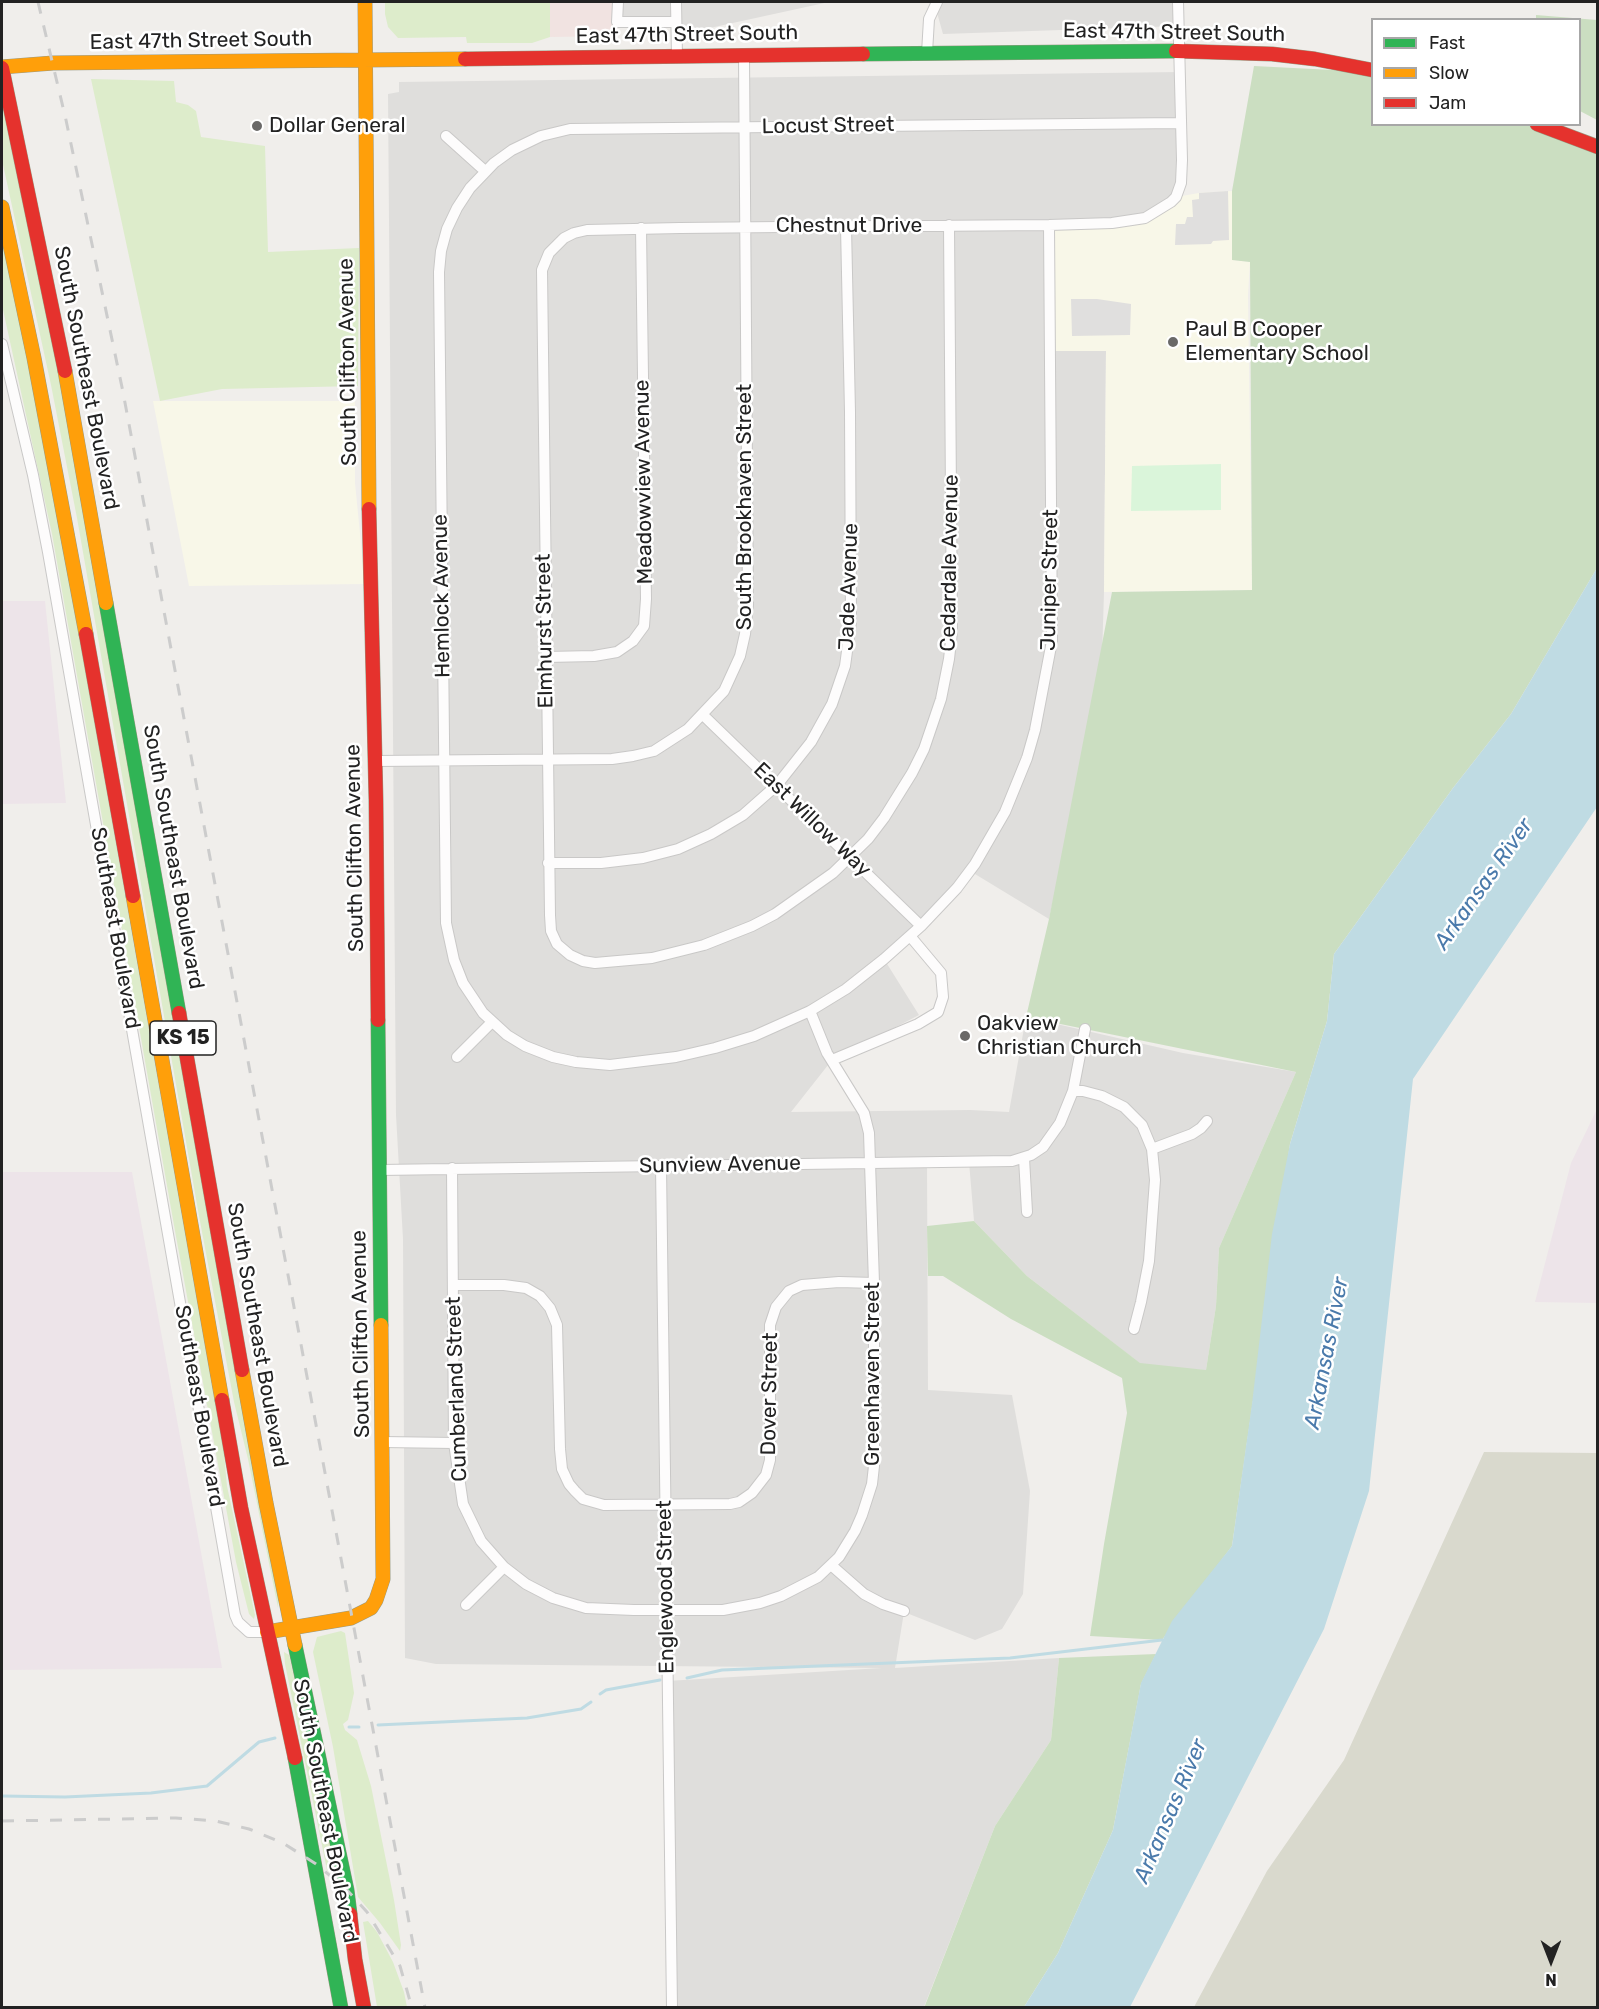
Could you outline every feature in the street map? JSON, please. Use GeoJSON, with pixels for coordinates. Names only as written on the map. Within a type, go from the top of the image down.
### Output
{"type":"FeatureCollection","features":[{"type":"Feature","properties":{"kind":"main road","name":"South Clifton Avenue"},"geometry":{"type":"LineString","coordinates":[[267,1632],[351,1618],[371,1608],[383,1579],[376,761],[369,526],[365,2]]}},
{"type":"Feature","properties":{"kind":"main road","name":"East 47th Street South"},"geometry":{"type":"LineString","coordinates":[[2,68],[53,63],[1179,51],[1272,54],[1315,59],[1371,70]]}},
{"type":"Feature","properties":{"kind":"main road","name":"South Southeast Boulevard"},"geometry":{"type":"LineString","coordinates":[[2,68],[64,368],[239,1357],[291,1629],[347,1890],[355,1959],[364,2007]]}},
{"type":"Feature","properties":{"kind":"main road"},"geometry":{"type":"LineString","coordinates":[[1542,126],[1598,147]]}},
{"type":"Feature","properties":{"kind":"main road","name":"South Southeast Boulevard"},"geometry":{"type":"LineString","coordinates":[[2,207],[75,568],[227,1432],[299,1780],[341,2007]]}},
{"type":"Feature","properties":{"kind":"street"},"geometry":{"type":"LineString","coordinates":[[618,2],[617,22],[676,22]]}},
{"type":"Feature","properties":{"kind":"street"},"geometry":{"type":"LineString","coordinates":[[676,2],[677,56]]}},
{"type":"Feature","properties":{"kind":"street"},"geometry":{"type":"LineString","coordinates":[[927,53],[930,14],[938,2]]}},
{"type":"Feature","properties":{"kind":"street"},"geometry":{"type":"LineString","coordinates":[[1178,2],[1181,123]]}},
{"type":"Feature","properties":{"kind":"street","name":"South Brookhaven Street"},"geometry":{"type":"LineString","coordinates":[[376,761],[612,759],[650,752],[672,741],[703,715],[724,691],[734,671],[747,619],[744,56]]}},
{"type":"Feature","properties":{"kind":"street","name":"Locust Street"},"geometry":{"type":"LineString","coordinates":[[485,171],[522,144],[562,130],[1181,123]]}},
{"type":"Feature","properties":{"kind":"street","name":"Chestnut Drive"},"geometry":{"type":"LineString","coordinates":[[546,258],[554,246],[574,232],[587,230],[1049,225],[1131,221],[1145,218],[1160,210],[1176,196],[1181,183],[1182,170],[1181,123]]}},
{"type":"Feature","properties":{"kind":"street"},"geometry":{"type":"LineString","coordinates":[[446,136],[485,171]]}},
{"type":"Feature","properties":{"kind":"street","name":"Hemlock Avenue"},"geometry":{"type":"LineString","coordinates":[[485,171],[463,197],[452,218],[444,240],[439,272],[446,923],[450,947],[463,983],[472,999],[492,1022]]}},
{"type":"Feature","properties":{"kind":"street","name":"Cedardale Avenue"},"geometry":{"type":"LineString","coordinates":[[610,963],[680,952],[718,940],[752,927],[795,902],[850,857],[884,818],[912,773],[933,724],[949,659],[953,604],[949,225]]}},
{"type":"Feature","properties":{"kind":"street","name":"Juniper Street"},"geometry":{"type":"LineString","coordinates":[[492,1022],[507,1035],[538,1052],[564,1060],[610,1065],[655,1061],[715,1048],[773,1028],[810,1011],[846,988],[921,926],[969,873],[992,838],[1028,758],[1048,669],[1054,624],[1049,225]]}},
{"type":"Feature","properties":{"kind":"street","name":"Jade Avenue"},"geometry":{"type":"LineString","coordinates":[[548,863],[621,862],[678,849],[708,836],[733,822],[777,785],[795,765],[823,723],[840,684],[849,647],[852,604],[846,226]]}},
{"type":"Feature","properties":{"kind":"street","name":"Meadowview Avenue"},"geometry":{"type":"LineString","coordinates":[[547,657],[594,656],[617,652],[633,641],[644,626],[646,599],[642,228]]}},
{"type":"Feature","properties":{"kind":"street","name":"Elmhurst Street"},"geometry":{"type":"LineString","coordinates":[[546,258],[542,270],[547,657],[546,759],[550,925],[557,944],[570,955],[583,961],[610,963]]}},
{"type":"Feature","properties":{"kind":"street","name":"Southeast Boulevard"},"geometry":{"type":"LineString","coordinates":[[2,344],[6,390],[33,475],[48,552],[235,1615],[238,1622],[249,1632],[267,1632]]}},
{"type":"Feature","properties":{"kind":"street","name":"East Willow Way"},"geometry":{"type":"LineString","coordinates":[[703,715],[921,926]]}},
{"type":"Feature","properties":{"kind":"street"},"geometry":{"type":"LineString","coordinates":[[832,1060],[918,1024],[938,1012],[943,997],[941,973],[910,936]]}},
{"type":"Feature","properties":{"kind":"street","name":"Greenhaven Street"},"geometry":{"type":"LineString","coordinates":[[666,1610],[723,1610],[760,1603],[801,1587],[818,1577],[831,1565],[855,1531],[872,1484],[874,1283],[869,1133],[864,1113],[832,1060],[811,1018],[810,1011]]}},
{"type":"Feature","properties":{"kind":"street"},"geometry":{"type":"LineString","coordinates":[[457,1057],[492,1022]]}},
{"type":"Feature","properties":{"kind":"street"},"geometry":{"type":"LineString","coordinates":[[1085,1029],[1073,1091],[1102,1096],[1124,1107],[1142,1125],[1152,1149],[1155,1180],[1150,1251],[1142,1302],[1134,1329]]}},
{"type":"Feature","properties":{"kind":"street","name":"Sunview Avenue"},"geometry":{"type":"LineString","coordinates":[[380,1170],[1012,1161],[1024,1158],[1043,1148],[1060,1123],[1073,1091]]}},
{"type":"Feature","properties":{"kind":"street"},"geometry":{"type":"LineString","coordinates":[[1152,1149],[1192,1134],[1202,1128],[1207,1121]]}},
{"type":"Feature","properties":{"kind":"street"},"geometry":{"type":"LineString","coordinates":[[1024,1158],[1027,1212]]}},
{"type":"Feature","properties":{"kind":"street","name":"Englewood Street"},"geometry":{"type":"LineString","coordinates":[[661,1166],[672,2007]]}},
{"type":"Feature","properties":{"kind":"street","name":"Cumberland Street"},"geometry":{"type":"LineString","coordinates":[[452,1168],[454,1443],[465,1511],[481,1541],[504,1567],[543,1594],[572,1604],[601,1610],[666,1610]]}},
{"type":"Feature","properties":{"kind":"street","name":"Dover Street"},"geometry":{"type":"LineString","coordinates":[[454,1285],[504,1285],[526,1288],[540,1296],[550,1308],[557,1325],[561,1459],[565,1475],[575,1491],[593,1503],[604,1505],[665,1505],[737,1503],[752,1492],[766,1475],[770,1460],[770,1325],[772,1316],[782,1298],[789,1291],[812,1283],[874,1283]]}},
{"type":"Feature","properties":{"kind":"street"},"geometry":{"type":"LineString","coordinates":[[383,1442],[454,1443]]}},
{"type":"Feature","properties":{"kind":"street"},"geometry":{"type":"LineString","coordinates":[[831,1565],[864,1594],[904,1611]]}},
{"type":"Feature","properties":{"kind":"street"},"geometry":{"type":"LineString","coordinates":[[466,1605],[504,1567]]}},
{"type":"Feature","properties":{"kind":"shaded area"},"geometry":{"type":"Polygon","coordinates":[[[550,2],[618,2],[618,36],[550,37],[550,2]]]}},
{"type":"Feature","properties":{"kind":"shaded area"},"geometry":{"type":"Polygon","coordinates":[[[618,2],[829,2],[696,31],[676,22],[617,22],[618,2]]]}},
{"type":"Feature","properties":{"kind":"shaded area"},"geometry":{"type":"Polygon","coordinates":[[[934,2],[1178,2],[1179,26],[943,34],[934,2]]]}},
{"type":"Feature","properties":{"kind":"shaded area"},"geometry":{"type":"Polygon","coordinates":[[[1180,72],[1181,183],[1049,351],[1106,351],[1101,689],[1049,919],[970,871],[884,959],[919,1015],[832,1060],[791,1112],[970,1110],[1009,1112],[1026,1017],[1183,1053],[1296,1072],[1219,1248],[1216,1306],[1206,1370],[1146,1368],[1027,1276],[974,1221],[969,1162],[927,1163],[928,1390],[1012,1395],[1030,1491],[1023,1594],[1002,1629],[975,1640],[904,1612],[895,1668],[1059,1658],[1051,1740],[995,1826],[924,2007],[666,2007],[667,1681],[882,1668],[436,1664],[405,1658],[403,1239],[396,1115],[388,94],[399,92],[399,82],[1180,72]]]}},
{"type":"Feature","properties":{"kind":"shaded area"},"geometry":{"type":"Polygon","coordinates":[[[1228,191],[1229,240],[1213,241],[1211,244],[1175,245],[1176,224],[1185,224],[1187,217],[1193,217],[1192,200],[1199,199],[1199,193],[1228,191]]]}},
{"type":"Feature","properties":{"kind":"shaded area"},"geometry":{"type":"Polygon","coordinates":[[[1232,191],[1232,260],[1250,262],[1248,295],[1252,590],[1104,592],[1106,351],[1049,351],[1049,225],[1131,221],[1176,197],[1232,191]]]}},
{"type":"Feature","properties":{"kind":"shaded area"},"geometry":{"type":"Polygon","coordinates":[[[1071,299],[1097,299],[1131,304],[1130,335],[1072,336],[1071,299]]]}},
{"type":"Feature","properties":{"kind":"shaded area"},"geometry":{"type":"Polygon","coordinates":[[[153,401],[355,401],[355,483],[365,584],[189,586],[153,401]]]}},
{"type":"Feature","properties":{"kind":"shaded area"},"geometry":{"type":"Polygon","coordinates":[[[2,601],[45,601],[66,803],[2,804],[2,601]]]}},
{"type":"Feature","properties":{"kind":"shaded area"},"geometry":{"type":"Polygon","coordinates":[[[1597,1109],[1597,1303],[1535,1302],[1571,1163],[1597,1109]]]}},
{"type":"Feature","properties":{"kind":"shaded area"},"geometry":{"type":"Polygon","coordinates":[[[2,1172],[132,1172],[222,1668],[2,1670],[2,1172]]]}},
{"type":"Feature","properties":{"kind":"shaded area"},"geometry":{"type":"Polygon","coordinates":[[[1484,1452],[1597,1453],[1597,2007],[1194,2007],[1267,1871],[1344,1760],[1484,1452]]]}},
{"type":"Feature","properties":{"kind":"green space"},"geometry":{"type":"Polygon","coordinates":[[[385,2],[550,2],[550,37],[532,43],[467,43],[466,37],[398,38],[388,27],[385,2]]]}},
{"type":"Feature","properties":{"kind":"green space"},"geometry":{"type":"Polygon","coordinates":[[[1536,15],[1573,18],[1536,18],[1536,15]]]}},
{"type":"Feature","properties":{"kind":"green space"},"geometry":{"type":"Polygon","coordinates":[[[1581,19],[1597,20],[1597,120],[1581,112],[1581,19]]]}},
{"type":"Feature","properties":{"kind":"green space"},"geometry":{"type":"Polygon","coordinates":[[[1254,66],[1371,72],[1371,126],[1540,126],[1597,147],[1597,568],[1511,714],[1453,788],[1334,954],[1327,1021],[1290,1144],[1232,1546],[1162,1640],[1090,1636],[1127,1413],[1122,1378],[1011,1319],[943,1276],[928,1276],[927,1226],[974,1221],[1027,1276],[1140,1363],[1206,1370],[1216,1306],[1219,1248],[1296,1072],[1026,1017],[1049,919],[1112,592],[1252,590],[1250,262],[1232,260],[1232,191],[1254,66]]]}},
{"type":"Feature","properties":{"kind":"green space"},"geometry":{"type":"Polygon","coordinates":[[[91,79],[174,81],[176,102],[188,105],[196,111],[201,137],[265,146],[268,252],[359,248],[358,386],[222,389],[160,401],[91,79]]]}},
{"type":"Feature","properties":{"kind":"green space"},"geometry":{"type":"Polygon","coordinates":[[[2,105],[58,369],[279,1593],[278,1608],[234,1402],[199,1216],[77,518],[51,385],[2,160],[2,105]]]}},
{"type":"Feature","properties":{"kind":"green space"},"geometry":{"type":"Polygon","coordinates":[[[2,232],[41,421],[224,1453],[227,1486],[254,1619],[249,1614],[236,1562],[52,534],[2,305],[2,232]]]}},
{"type":"Feature","properties":{"kind":"green space"},"geometry":{"type":"Polygon","coordinates":[[[1221,464],[1221,510],[1131,511],[1132,466],[1221,464]]]}},
{"type":"Feature","properties":{"kind":"green space"},"geometry":{"type":"Polygon","coordinates":[[[341,1631],[345,1633],[354,1693],[348,1720],[343,1724],[345,1730],[357,1740],[371,1786],[394,1900],[400,1951],[358,1897],[333,1747],[313,1652],[317,1637],[341,1631]]]}},
{"type":"Feature","properties":{"kind":"green space"},"geometry":{"type":"Polygon","coordinates":[[[284,1652],[289,1655],[339,1879],[327,1870],[284,1652]]]}},
{"type":"Feature","properties":{"kind":"green space"},"geometry":{"type":"Polygon","coordinates":[[[1156,1654],[1141,1684],[1113,1830],[1058,1953],[1024,2007],[924,2008],[995,1826],[1051,1740],[1059,1658],[1156,1654]]]}},
{"type":"Feature","properties":{"kind":"green space"},"geometry":{"type":"Polygon","coordinates":[[[368,1921],[377,1932],[393,1962],[407,2007],[377,2007],[363,1922],[368,1921]]]}},
{"type":"Feature","properties":{"kind":"water","name":"Arkansas River"},"geometry":{"type":"Polygon","coordinates":[[[1597,568],[1597,807],[1413,1079],[1369,1491],[1324,1629],[1130,2007],[1024,2007],[1058,1953],[1113,1830],[1141,1683],[1172,1621],[1232,1546],[1272,1234],[1290,1144],[1327,1021],[1334,954],[1453,788],[1511,714],[1597,568]]]}},
{"type":"Feature","properties":{"kind":"waterway"},"geometry":{"type":"LineString","coordinates":[[687,1678],[722,1670],[1010,1658],[1162,1640]]}},
{"type":"Feature","properties":{"kind":"waterway"},"geometry":{"type":"LineString","coordinates":[[600,1694],[606,1690],[660,1680]]}},
{"type":"Feature","properties":{"kind":"waterway"},"geometry":{"type":"LineString","coordinates":[[378,1725],[527,1718],[581,1709],[591,1702]]}},
{"type":"Feature","properties":{"kind":"waterway"},"geometry":{"type":"LineString","coordinates":[[349,1727],[359,1727]]}},
{"type":"Feature","properties":{"kind":"waterway"},"geometry":{"type":"LineString","coordinates":[[2,1796],[65,1797],[151,1793],[207,1786],[259,1742],[275,1738]]}},
{"type":"Feature","properties":{"kind":"railway"},"geometry":{"type":"LineString","coordinates":[[38,2],[66,120],[123,392],[425,2008]]}},
{"type":"Feature","properties":{"kind":"railway"},"geometry":{"type":"LineString","coordinates":[[2,1821],[176,1818],[216,1821],[249,1829],[283,1843],[316,1864],[347,1890],[367,1912],[400,1966],[412,2008]]}},
{"type":"Feature","properties":{"kind":"traffic: fast"},"geometry":{"type":"LineString","coordinates":[[863,54],[1176,51]]}},
{"type":"Feature","properties":{"kind":"traffic: fast"},"geometry":{"type":"LineString","coordinates":[[106,603],[179,1013]]}},
{"type":"Feature","properties":{"kind":"traffic: fast"},"geometry":{"type":"LineString","coordinates":[[378,1020],[381,1325]]}},
{"type":"Feature","properties":{"kind":"traffic: fast"},"geometry":{"type":"LineString","coordinates":[[295,1645],[347,1890],[350,1914]]}},
{"type":"Feature","properties":{"kind":"traffic: fast"},"geometry":{"type":"LineString","coordinates":[[295,1758],[341,2008]]}},
{"type":"Feature","properties":{"kind":"traffic: slow"},"geometry":{"type":"LineString","coordinates":[[365,2],[369,509]]}},
{"type":"Feature","properties":{"kind":"traffic: slow"},"geometry":{"type":"LineString","coordinates":[[2,67],[53,63],[465,59]]}},
{"type":"Feature","properties":{"kind":"traffic: slow"},"geometry":{"type":"LineString","coordinates":[[2,207],[34,358],[86,634]]}},
{"type":"Feature","properties":{"kind":"traffic: slow"},"geometry":{"type":"LineString","coordinates":[[65,371],[106,603]]}},
{"type":"Feature","properties":{"kind":"traffic: slow"},"geometry":{"type":"LineString","coordinates":[[133,896],[222,1400]]}},
{"type":"Feature","properties":{"kind":"traffic: slow"},"geometry":{"type":"LineString","coordinates":[[267,1632],[351,1618],[371,1608],[376,1600],[383,1579],[381,1325]]}},
{"type":"Feature","properties":{"kind":"traffic: slow"},"geometry":{"type":"LineString","coordinates":[[242,1370],[295,1645]]}},
{"type":"Feature","properties":{"kind":"traffic: jam"},"geometry":{"type":"LineString","coordinates":[[1176,51],[1272,54],[1315,59],[1371,70]]}},
{"type":"Feature","properties":{"kind":"traffic: jam"},"geometry":{"type":"LineString","coordinates":[[465,59],[863,54]]}},
{"type":"Feature","properties":{"kind":"traffic: jam"},"geometry":{"type":"LineString","coordinates":[[2,68],[65,371]]}},
{"type":"Feature","properties":{"kind":"traffic: jam"},"geometry":{"type":"LineString","coordinates":[[1542,126],[1598,147]]}},
{"type":"Feature","properties":{"kind":"traffic: jam"},"geometry":{"type":"LineString","coordinates":[[369,509],[376,800],[378,1020]]}},
{"type":"Feature","properties":{"kind":"traffic: jam"},"geometry":{"type":"LineString","coordinates":[[86,634],[133,896]]}},
{"type":"Feature","properties":{"kind":"traffic: jam"},"geometry":{"type":"LineString","coordinates":[[179,1013],[242,1370]]}},
{"type":"Feature","properties":{"kind":"traffic: jam"},"geometry":{"type":"LineString","coordinates":[[222,1400],[241,1508],[295,1758]]}},
{"type":"Feature","properties":{"kind":"traffic: jam"},"geometry":{"type":"LineString","coordinates":[[350,1914],[364,2008]]}},
{"type":"Feature","properties":{"kind":"place","name":"Dollar General"},"geometry":{"type":"Point","coordinates":[257,126]}},
{"type":"Feature","properties":{"kind":"place","name":"Paul B Cooper Elementary School"},"geometry":{"type":"Point","coordinates":[1173,342]}},
{"type":"Feature","properties":{"kind":"place","name":"Oakview Christian Church"},"geometry":{"type":"Point","coordinates":[965,1036]}}]}
